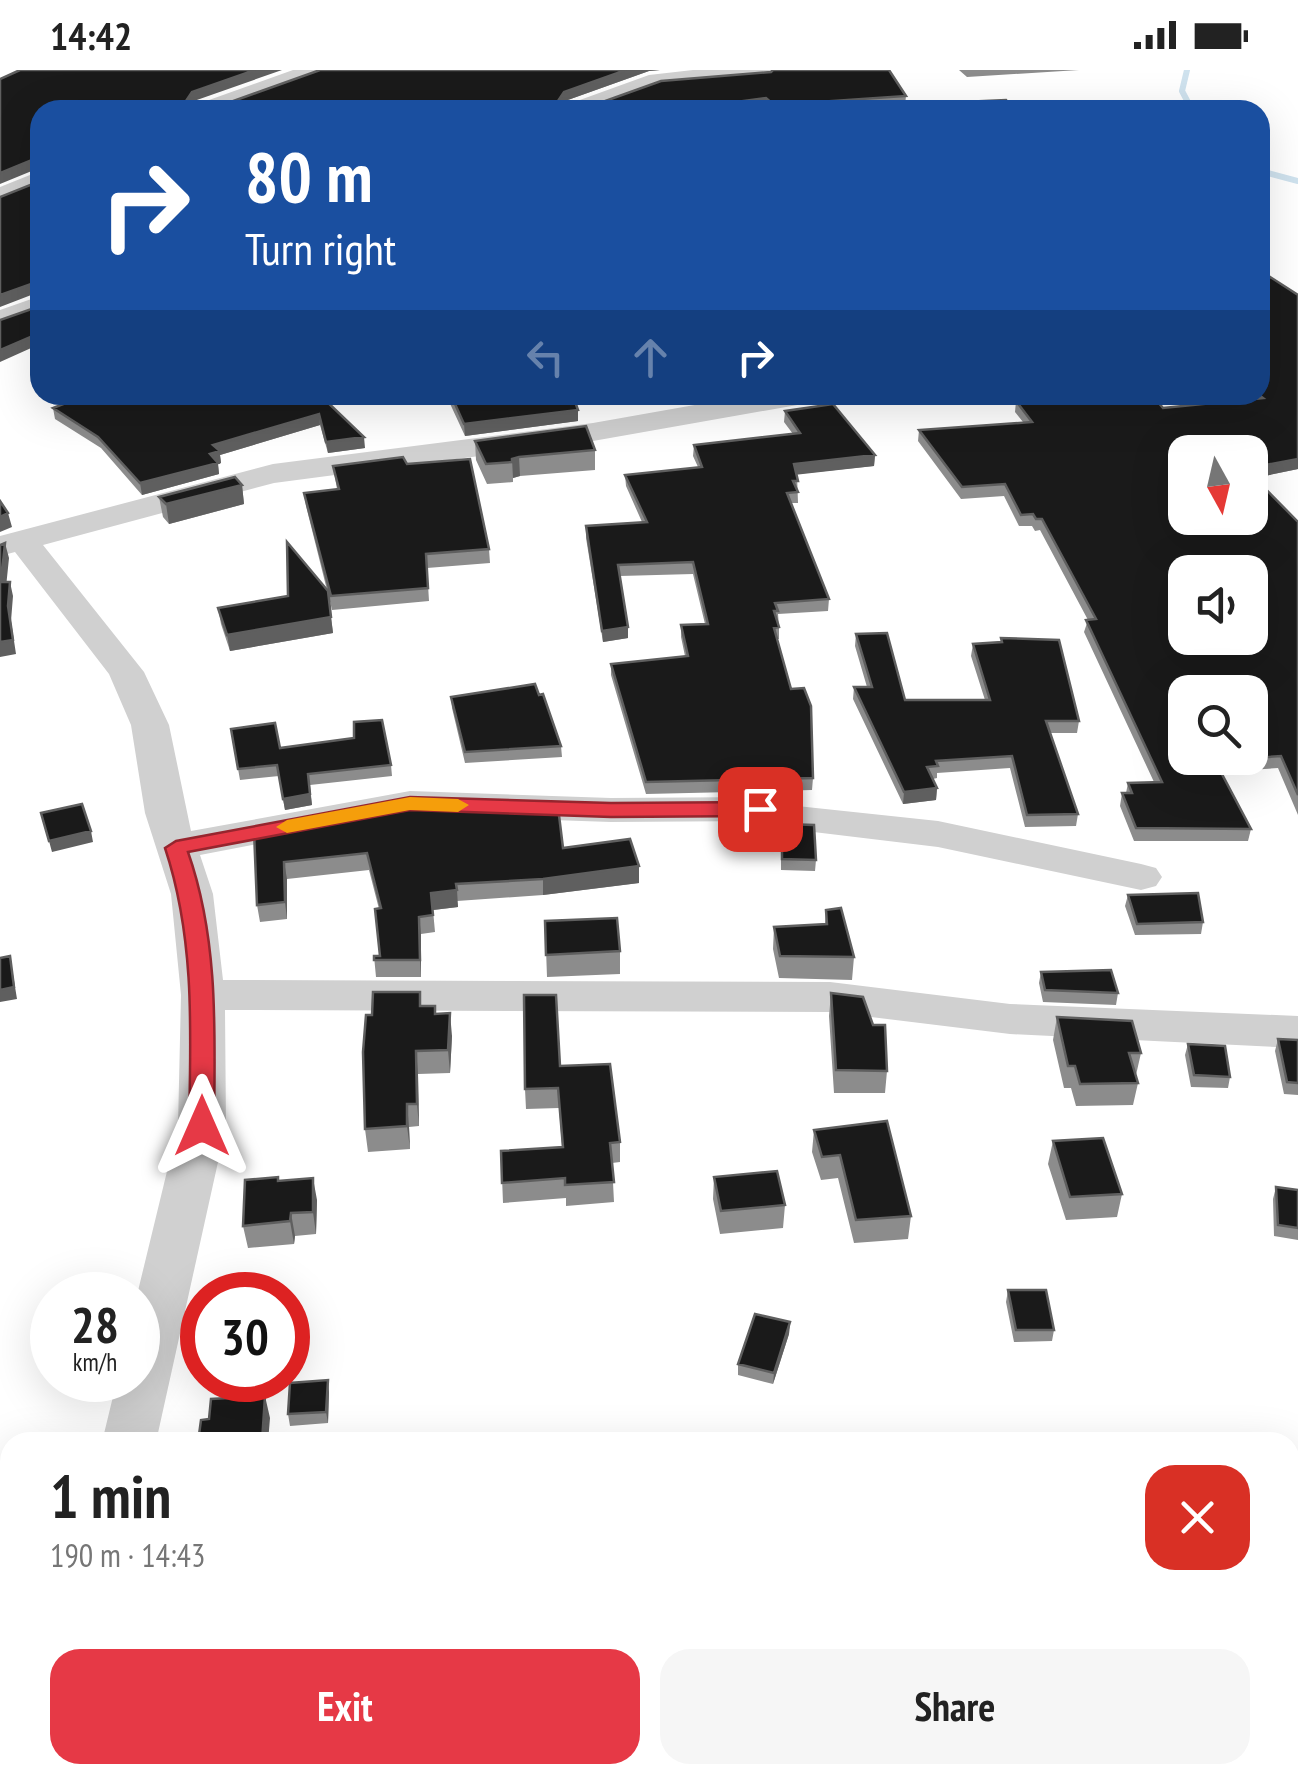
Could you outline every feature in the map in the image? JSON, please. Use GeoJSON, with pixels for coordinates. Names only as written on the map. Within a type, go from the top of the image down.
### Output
{"type":"FeatureCollection","features":[{"type":"Feature","properties":{"kind":"street"},"geometry":{"type":"LineString","coordinates":[[231,100],[314,70]]}},
{"type":"Feature","properties":{"kind":"street"},"geometry":{"type":"LineString","coordinates":[[601,100],[644,84],[700,74],[770,70]]}},
{"type":"Feature","properties":{"kind":"street"},"geometry":{"type":"LineString","coordinates":[[644,84],[674,100]]}},
{"type":"Feature","properties":{"kind":"street"},"geometry":{"type":"LineString","coordinates":[[0,196],[30,183]]}},
{"type":"Feature","properties":{"kind":"street"},"geometry":{"type":"LineString","coordinates":[[0,320],[30,308]]}},
{"type":"Feature","properties":{"kind":"street"},"geometry":{"type":"LineString","coordinates":[[131,1432],[202,1126],[203,995],[192,894],[164,813],[150,725],[126,672],[12,544],[273,474],[594,432],[747,405]]}},
{"type":"Feature","properties":{"kind":"street"},"geometry":{"type":"LineString","coordinates":[[176,848],[410,804],[611,810],[760,809],[797,818],[938,834],[1141,877]]}},
{"type":"Feature","properties":{"kind":"street"},"geometry":{"type":"LineString","coordinates":[[203,995],[830,997],[1010,1019],[1298,1032]]}},
{"type":"Feature","properties":{"kind":"building"},"geometry":{"type":"Polygon","coordinates":[[[20,70],[255,70],[192,92],[187,100],[30,100],[30,161],[0,173],[0,79],[20,70]]]}},
{"type":"Feature","properties":{"kind":"building"},"geometry":{"type":"Polygon","coordinates":[[[320,70],[626,70],[564,92],[559,100],[236,100],[320,70]]]}},
{"type":"Feature","properties":{"kind":"building"},"geometry":{"type":"Polygon","coordinates":[[[773,70],[889,70],[906,96],[847,100],[608,100],[661,81],[773,70]]]}},
{"type":"Feature","properties":{"kind":"building"},"geometry":{"type":"Polygon","coordinates":[[[30,185],[30,284],[0,295],[0,197],[30,185]]]}},
{"type":"Feature","properties":{"kind":"building"},"geometry":{"type":"Polygon","coordinates":[[[1270,277],[1298,295],[1298,459],[1268,465],[1268,435],[1168,435],[1168,535],[1268,535],[1268,491],[1298,522],[1298,795],[1281,756],[1268,757],[1268,675],[1168,675],[1168,775],[1222,775],[1251,829],[1136,828],[1122,793],[1132,793],[1128,783],[1162,782],[1086,620],[1096,619],[1042,519],[1033,514],[1021,515],[1005,484],[962,487],[919,430],[1032,422],[1019,405],[1270,405],[1270,277]]]}},
{"type":"Feature","properties":{"kind":"building"},"geometry":{"type":"Polygon","coordinates":[[[30,310],[30,337],[0,350],[0,320],[30,310]]]}},
{"type":"Feature","properties":{"kind":"building"},"geometry":{"type":"Polygon","coordinates":[[[330,405],[364,437],[326,442],[319,414],[213,445],[220,451],[210,454],[218,463],[140,483],[98,437],[53,408],[330,405]]]}},
{"type":"Feature","properties":{"kind":"building"},"geometry":{"type":"Polygon","coordinates":[[[455,405],[576,405],[578,410],[464,424],[455,405]]]}},
{"type":"Feature","properties":{"kind":"building"},"geometry":{"type":"Polygon","coordinates":[[[834,405],[875,455],[794,464],[798,481],[793,481],[798,492],[787,493],[829,599],[775,603],[778,611],[774,611],[779,627],[774,628],[791,689],[804,688],[811,706],[813,778],[646,782],[611,664],[688,656],[681,625],[708,624],[693,562],[618,565],[628,627],[602,631],[586,526],[647,522],[625,475],[702,467],[694,445],[800,433],[785,411],[834,405]]]}},
{"type":"Feature","properties":{"kind":"building"},"geometry":{"type":"Polygon","coordinates":[[[586,426],[595,450],[519,457],[512,462],[486,464],[475,441],[586,426]]]}},
{"type":"Feature","properties":{"kind":"building"},"geometry":{"type":"Polygon","coordinates":[[[403,457],[407,464],[470,459],[489,549],[426,554],[428,588],[331,596],[304,493],[339,489],[333,466],[403,457]]]}},
{"type":"Feature","properties":{"kind":"building"},"geometry":{"type":"Polygon","coordinates":[[[235,477],[242,485],[166,504],[159,497],[235,477]]]}},
{"type":"Feature","properties":{"kind":"building"},"geometry":{"type":"Polygon","coordinates":[[[0,501],[8,513],[0,517],[0,501]]]}},
{"type":"Feature","properties":{"kind":"building"},"geometry":{"type":"Polygon","coordinates":[[[287,542],[328,591],[331,617],[227,635],[218,608],[288,596],[287,542]]]}},
{"type":"Feature","properties":{"kind":"building"},"geometry":{"type":"Polygon","coordinates":[[[5,543],[1,582],[10,582],[8,606],[13,640],[0,642],[0,545],[5,543]]]}},
{"type":"Feature","properties":{"kind":"building"},"geometry":{"type":"Polygon","coordinates":[[[887,633],[905,700],[990,700],[973,644],[1002,642],[1001,638],[1059,640],[1079,721],[1046,721],[1078,814],[1027,815],[1012,756],[936,761],[938,766],[927,767],[937,788],[904,792],[854,687],[872,687],[856,634],[887,633]]]}},
{"type":"Feature","properties":{"kind":"building"},"geometry":{"type":"Polygon","coordinates":[[[535,684],[539,695],[543,694],[561,746],[465,752],[451,697],[535,684]]]}},
{"type":"Feature","properties":{"kind":"building"},"geometry":{"type":"Polygon","coordinates":[[[382,720],[391,765],[308,774],[310,794],[283,799],[277,765],[238,769],[231,729],[275,723],[280,748],[354,738],[354,722],[382,720]]]}},
{"type":"Feature","properties":{"kind":"building"},"geometry":{"type":"Polygon","coordinates":[[[82,804],[91,831],[49,841],[41,813],[82,804]]]}},
{"type":"Feature","properties":{"kind":"building"},"geometry":{"type":"Polygon","coordinates":[[[469,804],[558,807],[563,848],[630,839],[639,866],[543,879],[456,884],[457,890],[431,893],[433,915],[419,917],[420,960],[374,960],[374,956],[380,956],[375,909],[381,908],[367,853],[284,862],[285,902],[257,905],[254,831],[354,812],[469,804]]]}},
{"type":"Feature","properties":{"kind":"building"},"geometry":{"type":"Polygon","coordinates":[[[782,824],[814,825],[816,860],[782,859],[782,824]]]}},
{"type":"Feature","properties":{"kind":"building"},"geometry":{"type":"Polygon","coordinates":[[[1198,893],[1203,922],[1137,924],[1128,895],[1198,893]]]}},
{"type":"Feature","properties":{"kind":"building"},"geometry":{"type":"Polygon","coordinates":[[[841,908],[854,957],[780,956],[774,927],[827,924],[826,910],[841,908]]]}},
{"type":"Feature","properties":{"kind":"building"},"geometry":{"type":"Polygon","coordinates":[[[617,918],[620,951],[546,955],[545,921],[617,918]]]}},
{"type":"Feature","properties":{"kind":"building"},"geometry":{"type":"Polygon","coordinates":[[[10,956],[14,987],[0,990],[0,958],[10,956]]]}},
{"type":"Feature","properties":{"kind":"building"},"geometry":{"type":"Polygon","coordinates":[[[1111,970],[1118,993],[1045,990],[1041,972],[1111,970]]]}},
{"type":"Feature","properties":{"kind":"building"},"geometry":{"type":"Polygon","coordinates":[[[373,992],[420,992],[420,1006],[435,1006],[435,1014],[450,1013],[448,1050],[416,1051],[417,1104],[407,1104],[407,1126],[365,1129],[363,1052],[366,1015],[372,1015],[373,992]]]}},
{"type":"Feature","properties":{"kind":"building"},"geometry":{"type":"Polygon","coordinates":[[[831,993],[863,997],[873,1025],[885,1025],[887,1071],[836,1070],[831,993]]]}},
{"type":"Feature","properties":{"kind":"building"},"geometry":{"type":"Polygon","coordinates":[[[524,995],[556,995],[560,1066],[610,1064],[620,1142],[610,1143],[614,1182],[565,1185],[565,1178],[502,1183],[501,1151],[563,1147],[558,1088],[525,1089],[524,995]]]}},
{"type":"Feature","properties":{"kind":"building"},"geometry":{"type":"Polygon","coordinates":[[[1057,1017],[1132,1021],[1141,1053],[1129,1053],[1138,1083],[1080,1084],[1075,1066],[1068,1066],[1057,1017]]]}},
{"type":"Feature","properties":{"kind":"building"},"geometry":{"type":"Polygon","coordinates":[[[1278,1039],[1298,1040],[1298,1083],[1287,1082],[1278,1039]]]}},
{"type":"Feature","properties":{"kind":"building"},"geometry":{"type":"Polygon","coordinates":[[[1188,1044],[1225,1046],[1230,1077],[1194,1075],[1188,1044]]]}},
{"type":"Feature","properties":{"kind":"building"},"geometry":{"type":"Polygon","coordinates":[[[887,1121],[911,1216],[856,1220],[840,1155],[822,1157],[814,1130],[887,1121]]]}},
{"type":"Feature","properties":{"kind":"building"},"geometry":{"type":"Polygon","coordinates":[[[1103,1138],[1122,1194],[1070,1197],[1053,1141],[1103,1138]]]}},
{"type":"Feature","properties":{"kind":"building"},"geometry":{"type":"Polygon","coordinates":[[[777,1171],[785,1205],[721,1211],[714,1177],[777,1171]]]}},
{"type":"Feature","properties":{"kind":"building"},"geometry":{"type":"Polygon","coordinates":[[[278,1177],[278,1181],[313,1178],[313,1212],[291,1213],[290,1221],[243,1226],[245,1180],[278,1177]]]}},
{"type":"Feature","properties":{"kind":"building"},"geometry":{"type":"Polygon","coordinates":[[[1276,1187],[1298,1190],[1298,1228],[1278,1225],[1276,1187]]]}},
{"type":"Feature","properties":{"kind":"building"},"geometry":{"type":"Polygon","coordinates":[[[1008,1290],[1046,1290],[1054,1330],[1016,1330],[1008,1290]]]}},
{"type":"Feature","properties":{"kind":"building"},"geometry":{"type":"Polygon","coordinates":[[[755,1314],[790,1322],[774,1373],[738,1364],[755,1314]]]}},
{"type":"Feature","properties":{"kind":"building"},"geometry":{"type":"Polygon","coordinates":[[[328,1380],[326,1412],[288,1414],[289,1402],[310,1402],[310,1381],[328,1380]]]}},
{"type":"Feature","properties":{"kind":"building"},"geometry":{"type":"Polygon","coordinates":[[[211,1402],[265,1402],[263,1432],[199,1432],[201,1420],[209,1419],[211,1402]]]}},
{"type":"Feature","properties":{"kind":"waterway"},"geometry":{"type":"LineString","coordinates":[[1187,70],[1182,91],[1187,100]]}},
{"type":"Feature","properties":{"kind":"waterway"},"geometry":{"type":"LineString","coordinates":[[1270,174],[1298,181]]}},
{"type":"Feature","properties":{"kind":"slow traffic"},"geometry":{"type":"LineString","coordinates":[[287,827],[410,804],[458,805]]}},
{"type":"Feature","properties":{"kind":"route"},"geometry":{"type":"LineString","coordinates":[[202,1126],[203,995],[192,894],[176,848],[410,804],[611,810],[760,809]]}}]}
